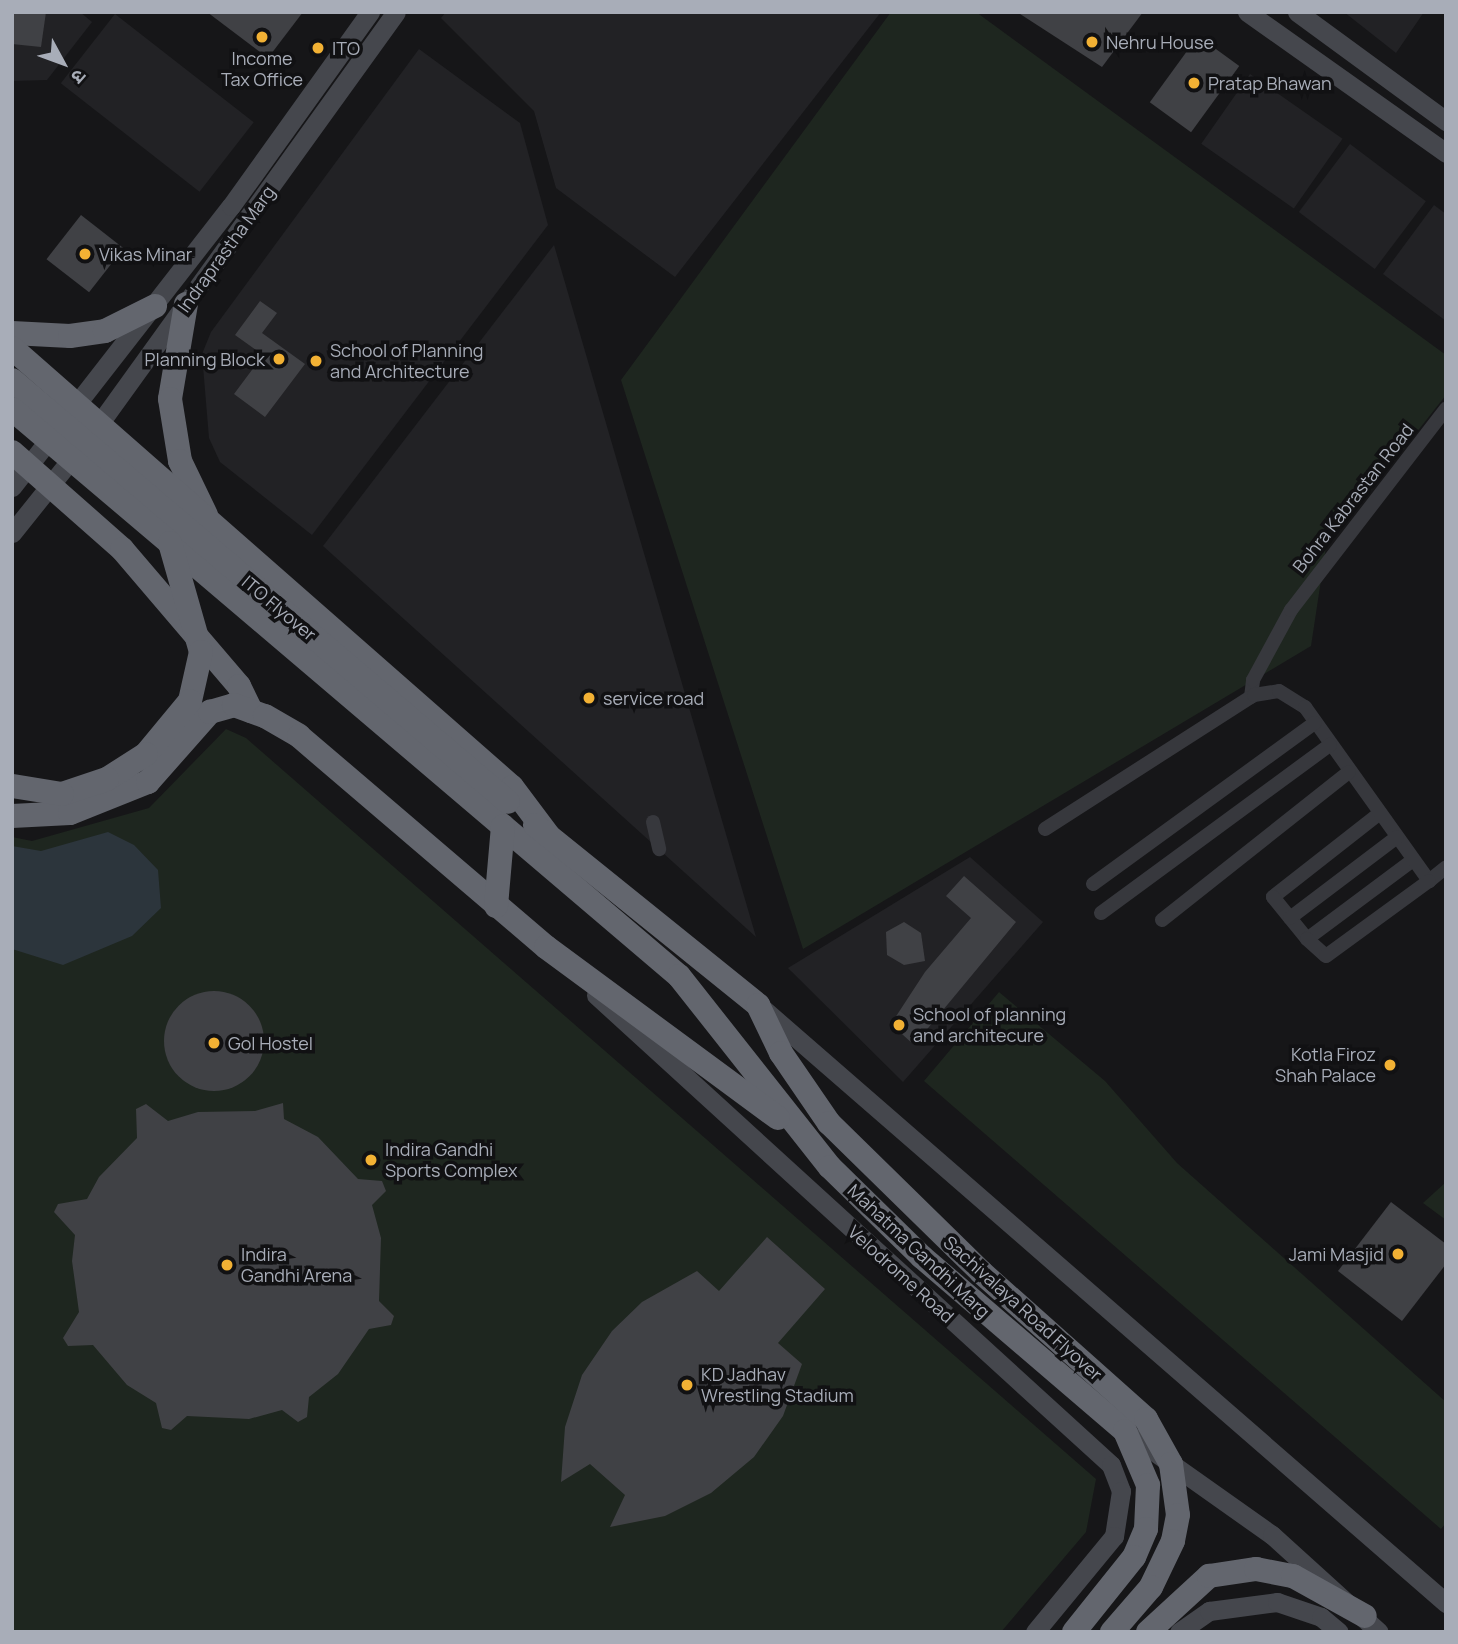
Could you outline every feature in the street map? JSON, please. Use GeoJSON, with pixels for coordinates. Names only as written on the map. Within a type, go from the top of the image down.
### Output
{"type":"FeatureCollection","features":[{"type":"Feature","properties":{"kind":"highway"},"geometry":{"type":"LineString","coordinates":[[186,304],[170,400],[180,461],[210,523]]}},
{"type":"Feature","properties":{"kind":"highway"},"geometry":{"type":"LineString","coordinates":[[12,333],[69,336],[105,331],[155,306]]}},
{"type":"Feature","properties":{"kind":"highway"},"geometry":{"type":"LineString","coordinates":[[12,348],[97,427],[512,787],[548,835],[758,1005]]}},
{"type":"Feature","properties":{"kind":"highway","name":"ITO Flyover"},"geometry":{"type":"LineString","coordinates":[[12,380],[501,815]]}},
{"type":"Feature","properties":{"kind":"highway","name":"ITO Flyover"},"geometry":{"type":"LineString","coordinates":[[12,409],[170,543],[501,815],[548,835]]}},
{"type":"Feature","properties":{"kind":"highway"},"geometry":{"type":"LineString","coordinates":[[21,459],[54,484],[191,628],[239,686],[251,711]]}},
{"type":"Feature","properties":{"kind":"highway"},"geometry":{"type":"LineString","coordinates":[[12,786],[62,794],[107,779],[146,754],[190,701],[200,668],[199,637],[170,543]]}},
{"type":"Feature","properties":{"kind":"highway"},"geometry":{"type":"LineString","coordinates":[[12,816],[70,814],[107,801],[148,782],[210,712],[234,705],[251,711],[299,736],[546,947],[690,1048],[809,1143]]}},
{"type":"Feature","properties":{"kind":"highway"},"geometry":{"type":"LineString","coordinates":[[496,906],[501,815]]}},
{"type":"Feature","properties":{"kind":"highway","name":"Mahatma Gandhi Marg"},"geometry":{"type":"LineString","coordinates":[[501,815],[678,976],[809,1143],[922,1257],[1125,1431]]}},
{"type":"Feature","properties":{"kind":"highway","name":"Sachivalaya Road Flyover"},"geometry":{"type":"LineString","coordinates":[[758,1005],[807,1091],[829,1123],[901,1198],[1128,1401],[1161,1440],[1177,1489],[1173,1541],[1151,1587],[1112,1632]]}},
{"type":"Feature","properties":{"kind":"highway"},"geometry":{"type":"LineString","coordinates":[[1074,1632],[1134,1557],[1146,1529],[1148,1485],[1125,1431]]}},
{"type":"Feature","properties":{"kind":"highway"},"geometry":{"type":"LineString","coordinates":[[1148,1632],[1209,1576],[1256,1569],[1293,1576],[1372,1624]]}},
{"type":"Feature","properties":{"kind":"main road","name":"Indraprastha Marg"},"geometry":{"type":"LineString","coordinates":[[12,487],[21,459],[78,407],[370,12]]}},
{"type":"Feature","properties":{"kind":"main road","name":"Indraprastha Marg"},"geometry":{"type":"LineString","coordinates":[[12,533],[54,484],[97,427],[396,12]]}},
{"type":"Feature","properties":{"kind":"main road"},"geometry":{"type":"LineString","coordinates":[[1247,12],[1446,153]]}},
{"type":"Feature","properties":{"kind":"main road"},"geometry":{"type":"LineString","coordinates":[[1297,12],[1446,121]]}},
{"type":"Feature","properties":{"kind":"main road","name":"Velodrome Road"},"geometry":{"type":"LineString","coordinates":[[546,947],[1111,1465],[1121,1491],[1114,1536],[1035,1632]]}},
{"type":"Feature","properties":{"kind":"main road"},"geometry":{"type":"LineString","coordinates":[[758,1005],[1446,1603]]}},
{"type":"Feature","properties":{"kind":"main road","name":"Mahatma Gandhi Marg"},"geometry":{"type":"LineString","coordinates":[[1125,1431],[1272,1535],[1372,1624]]}},
{"type":"Feature","properties":{"kind":"main road"},"geometry":{"type":"LineString","coordinates":[[1179,1632],[1209,1611],[1277,1602],[1321,1617],[1339,1632]]}},
{"type":"Feature","properties":{"kind":"street","name":"Bohra Kabrastan Road"},"geometry":{"type":"LineString","coordinates":[[1251,697],[1253,680],[1291,610],[1446,409]]}},
{"type":"Feature","properties":{"kind":"street"},"geometry":{"type":"LineString","coordinates":[[1045,829],[1251,697],[1279,691],[1304,707],[1429,881]]}},
{"type":"Feature","properties":{"kind":"street"},"geometry":{"type":"LineString","coordinates":[[1093,884],[1315,723]]}},
{"type":"Feature","properties":{"kind":"street"},"geometry":{"type":"LineString","coordinates":[[1101,913],[1330,746]]}},
{"type":"Feature","properties":{"kind":"street"},"geometry":{"type":"LineString","coordinates":[[1162,920],[1349,772]]}},
{"type":"Feature","properties":{"kind":"street"},"geometry":{"type":"LineString","coordinates":[[1380,813],[1274,891],[1290,918],[1307,939],[1326,956],[1446,867]]}},
{"type":"Feature","properties":{"kind":"street"},"geometry":{"type":"LineString","coordinates":[[653,822],[659,849]]}},
{"type":"Feature","properties":{"kind":"street"},"geometry":{"type":"LineString","coordinates":[[1290,918],[1397,836]]}},
{"type":"Feature","properties":{"kind":"street"},"geometry":{"type":"LineString","coordinates":[[1307,939],[1413,860]]}},
{"type":"Feature","properties":{"kind":"shaded area"},"geometry":{"type":"Polygon","coordinates":[[[12,12],[80,12],[92,22],[47,80],[12,81],[12,12]]]}},
{"type":"Feature","properties":{"kind":"shaded area"},"geometry":{"type":"Polygon","coordinates":[[[446,12],[881,12],[675,277],[556,188],[534,111],[441,18],[446,12]]]}},
{"type":"Feature","properties":{"kind":"shaded area"},"geometry":{"type":"Polygon","coordinates":[[[891,12],[976,12],[1446,355],[1446,395],[1326,547],[1311,646],[803,949],[621,380],[891,12]]]}},
{"type":"Feature","properties":{"kind":"shaded area"},"geometry":{"type":"Polygon","coordinates":[[[1344,12],[1424,12],[1396,53],[1344,12]]]}},
{"type":"Feature","properties":{"kind":"shaded area"},"geometry":{"type":"Polygon","coordinates":[[[115,14],[254,122],[200,192],[61,83],[115,14]]]}},
{"type":"Feature","properties":{"kind":"shaded area"},"geometry":{"type":"Polygon","coordinates":[[[419,49],[520,123],[548,225],[312,535],[220,462],[209,438],[202,354],[211,332],[419,49]]]}},
{"type":"Feature","properties":{"kind":"shaded area"},"geometry":{"type":"Polygon","coordinates":[[[1250,74],[1343,139],[1294,208],[1201,144],[1250,74]]]}},
{"type":"Feature","properties":{"kind":"shaded area"},"geometry":{"type":"Polygon","coordinates":[[[1350,144],[1426,201],[1375,269],[1299,212],[1350,144]]]}},
{"type":"Feature","properties":{"kind":"shaded area"},"geometry":{"type":"Polygon","coordinates":[[[1434,205],[1446,214],[1446,321],[1383,274],[1434,205]]]}},
{"type":"Feature","properties":{"kind":"shaded area","name":"service road"},"geometry":{"type":"Polygon","coordinates":[[[554,245],[756,937],[323,546],[554,245]]]}},
{"type":"Feature","properties":{"kind":"shaded area","name":"Indira Gandhi Sports Complex"},"geometry":{"type":"Polygon","coordinates":[[[226,729],[246,738],[1096,1479],[1086,1532],[1001,1632],[12,1632],[12,837],[32,841],[149,808],[226,729]]]}},
{"type":"Feature","properties":{"kind":"shaded area"},"geometry":{"type":"Polygon","coordinates":[[[108,832],[134,845],[158,870],[161,908],[132,936],[63,965],[12,949],[12,846],[41,851],[108,832]]]}},
{"type":"Feature","properties":{"kind":"shaded area","name":"School of planning and architecure"},"geometry":{"type":"Polygon","coordinates":[[[970,857],[1043,922],[903,1082],[788,968],[970,857]]]}},
{"type":"Feature","properties":{"kind":"shaded area"},"geometry":{"type":"Polygon","coordinates":[[[999,992],[1105,1081],[1177,1163],[1446,1402],[1446,1523],[1441,1529],[924,1081],[999,992]]]}},
{"type":"Feature","properties":{"kind":"shaded area"},"geometry":{"type":"Polygon","coordinates":[[[1446,1182],[1446,1220],[1423,1203],[1446,1182]]]}},
{"type":"Feature","properties":{"kind":"building"},"geometry":{"type":"Polygon","coordinates":[[[12,12],[46,12],[41,47],[12,44],[12,12]]]}},
{"type":"Feature","properties":{"kind":"building","name":"Income Tax Office"},"geometry":{"type":"Polygon","coordinates":[[[207,12],[303,12],[268,58],[207,12]]]}},
{"type":"Feature","properties":{"kind":"building","name":"Nehru House"},"geometry":{"type":"Polygon","coordinates":[[[1017,12],[1143,12],[1102,67],[1017,12]]]}},
{"type":"Feature","properties":{"kind":"building","name":"Pratap Bhawan"},"geometry":{"type":"Polygon","coordinates":[[[1198,36],[1239,66],[1191,132],[1150,102],[1198,36]]]}},
{"type":"Feature","properties":{"kind":"building","name":"Vikas Minar"},"geometry":{"type":"Polygon","coordinates":[[[81,215],[124,248],[89,292],[47,259],[81,215]]]}},
{"type":"Feature","properties":{"kind":"building","name":"Planning Block"},"geometry":{"type":"Polygon","coordinates":[[[260,301],[277,313],[262,333],[305,364],[265,417],[234,394],[263,355],[235,335],[260,301]]]}},
{"type":"Feature","properties":{"kind":"building"},"geometry":{"type":"Polygon","coordinates":[[[964,876],[1016,922],[914,1045],[891,1024],[925,972],[971,918],[946,896],[964,876]]]}},
{"type":"Feature","properties":{"kind":"building"},"geometry":{"type":"Polygon","coordinates":[[[904,922],[921,933],[925,961],[904,965],[887,955],[886,932],[904,922]]]}},
{"type":"Feature","properties":{"kind":"building","name":"Gol Hostel"},"geometry":{"type":"Polygon","coordinates":[[[214,991],[242,999],[256,1013],[264,1041],[256,1069],[242,1083],[214,1091],[186,1083],[172,1069],[164,1041],[172,1013],[186,999],[214,991]]]}},
{"type":"Feature","properties":{"kind":"building","name":"Indira Gandhi Arena"},"geometry":{"type":"Polygon","coordinates":[[[283,1103],[284,1119],[318,1137],[358,1179],[382,1181],[386,1191],[372,1205],[381,1238],[379,1301],[394,1316],[391,1325],[369,1329],[338,1374],[309,1397],[307,1417],[298,1422],[282,1410],[249,1419],[187,1416],[171,1430],[162,1428],[156,1403],[127,1385],[93,1345],[68,1346],[63,1338],[79,1312],[72,1261],[75,1235],[54,1212],[58,1204],[87,1199],[99,1177],[137,1138],[136,1109],[146,1104],[168,1121],[198,1112],[255,1111],[283,1103]]]}},
{"type":"Feature","properties":{"kind":"building","name":"Jami Masjid"},"geometry":{"type":"Polygon","coordinates":[[[1391,1202],[1446,1244],[1446,1264],[1402,1321],[1338,1271],[1391,1202]]]}},
{"type":"Feature","properties":{"kind":"building","name":"KD Jadhav Wrestling Stadium"},"geometry":{"type":"Polygon","coordinates":[[[767,1237],[825,1289],[778,1343],[802,1364],[783,1416],[754,1457],[711,1493],[665,1516],[610,1527],[625,1495],[590,1464],[561,1482],[565,1427],[582,1375],[612,1331],[642,1302],[697,1271],[719,1291],[767,1237]]]}},
{"type":"Feature","properties":{"kind":"place","name":"Income Tax Office"},"geometry":{"type":"Point","coordinates":[262,37]}},
{"type":"Feature","properties":{"kind":"place","name":"Nehru House"},"geometry":{"type":"Point","coordinates":[1092,42]}},
{"type":"Feature","properties":{"kind":"place","name":"ITO"},"geometry":{"type":"Point","coordinates":[318,48]}},
{"type":"Feature","properties":{"kind":"place","name":"Pratap Bhawan"},"geometry":{"type":"Point","coordinates":[1194,83]}},
{"type":"Feature","properties":{"kind":"place","name":"Vikas Minar"},"geometry":{"type":"Point","coordinates":[85,254]}},
{"type":"Feature","properties":{"kind":"place","name":"Planning Block"},"geometry":{"type":"Point","coordinates":[279,359]}},
{"type":"Feature","properties":{"kind":"place","name":"School of Planning and Architecture"},"geometry":{"type":"Point","coordinates":[316,361]}},
{"type":"Feature","properties":{"kind":"place","name":"service road"},"geometry":{"type":"Point","coordinates":[589,698]}},
{"type":"Feature","properties":{"kind":"place","name":"School of planning and architecure"},"geometry":{"type":"Point","coordinates":[899,1025]}},
{"type":"Feature","properties":{"kind":"place","name":"Gol Hostel"},"geometry":{"type":"Point","coordinates":[214,1043]}},
{"type":"Feature","properties":{"kind":"place","name":"Kotla Firoz Shah Palace"},"geometry":{"type":"Point","coordinates":[1390,1065]}},
{"type":"Feature","properties":{"kind":"place","name":"Indira Gandhi Sports Complex"},"geometry":{"type":"Point","coordinates":[371,1160]}},
{"type":"Feature","properties":{"kind":"place","name":"Jami Masjid"},"geometry":{"type":"Point","coordinates":[1398,1254]}},
{"type":"Feature","properties":{"kind":"place","name":"Indira Gandhi Arena"},"geometry":{"type":"Point","coordinates":[227,1265]}},
{"type":"Feature","properties":{"kind":"place","name":"KD Jadhav Wrestling Stadium"},"geometry":{"type":"Point","coordinates":[687,1385]}}]}
